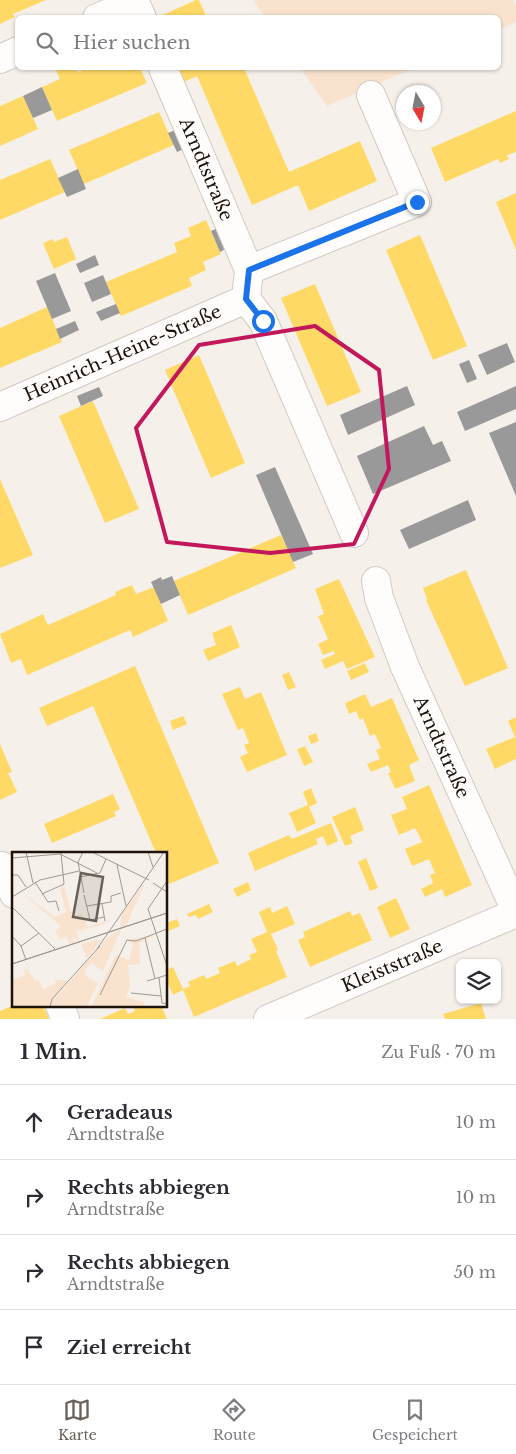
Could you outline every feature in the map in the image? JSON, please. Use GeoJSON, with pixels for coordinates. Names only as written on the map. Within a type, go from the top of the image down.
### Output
{"type":"FeatureCollection","features":[{"type":"Feature","properties":{"kind":"street"},"geometry":{"type":"LineString","coordinates":[[112,15],[138,10]]}},
{"type":"Feature","properties":{"kind":"street"},"geometry":{"type":"LineString","coordinates":[[0,58],[15,52]]}},
{"type":"Feature","properties":{"kind":"street","name":"Arndtstraße"},"geometry":{"type":"LineString","coordinates":[[164,70],[249,270],[246,299]]}},
{"type":"Feature","properties":{"kind":"street"},"geometry":{"type":"LineString","coordinates":[[249,270],[417,202],[371,95]]}},
{"type":"Feature","properties":{"kind":"street"},"geometry":{"type":"LineString","coordinates":[[246,299],[263,321],[354,533]]}},
{"type":"Feature","properties":{"kind":"street","name":"Heinrich-Heine-Straße"},"geometry":{"type":"LineString","coordinates":[[0,407],[246,299]]}},
{"type":"Feature","properties":{"kind":"street","name":"Arndtstraße"},"geometry":{"type":"LineString","coordinates":[[376,581],[378,598],[404,667],[516,912]]}},
{"type":"Feature","properties":{"kind":"street"},"geometry":{"type":"LineString","coordinates":[[2,866],[12,889]]}},
{"type":"Feature","properties":{"kind":"street","name":"Kleiststraße"},"geometry":{"type":"LineString","coordinates":[[268,1019],[516,912]]}},
{"type":"Feature","properties":{"kind":"street"},"geometry":{"type":"LineString","coordinates":[[60,1006],[65,1019]]}},
{"type":"Feature","properties":{"kind":"highlighted area"},"geometry":{"type":"Polygon","coordinates":[[[315,326],[379,370],[389,469],[354,544],[270,553],[167,542],[136,428],[199,345],[315,326]]]}},
{"type":"Feature","properties":{"kind":"shaded area"},"geometry":{"type":"Polygon","coordinates":[[[253,0],[514,0],[516,6],[516,22],[501,29],[501,15],[264,15],[253,0]]]}},
{"type":"Feature","properties":{"kind":"shaded area"},"geometry":{"type":"Polygon","coordinates":[[[301,70],[409,70],[327,106],[301,70]]]}},
{"type":"Feature","properties":{"kind":"building: Wohnen"},"geometry":{"type":"Polygon","coordinates":[[[0,0],[46,0],[13,14],[15,17],[0,24],[0,0]]]}},
{"type":"Feature","properties":{"kind":"building: Wohnen"},"geometry":{"type":"Polygon","coordinates":[[[199,0],[206,15],[163,15],[199,0]]]}},
{"type":"Feature","properties":{"kind":"building: Wohnen"},"geometry":{"type":"Polygon","coordinates":[[[56,70],[77,70],[78,72],[83,70],[141,70],[147,83],[57,121],[42,87],[60,79],[56,70]]]}},
{"type":"Feature","properties":{"kind":"building: Wohnen"},"geometry":{"type":"Polygon","coordinates":[[[179,70],[245,70],[289,172],[360,141],[377,181],[309,211],[298,185],[252,205],[197,76],[184,82],[179,70]]]}},
{"type":"Feature","properties":{"kind":"building: Wohnen"},"geometry":{"type":"Polygon","coordinates":[[[23,96],[38,129],[0,146],[0,106],[23,96]]]}},
{"type":"Feature","properties":{"kind":"building: Wohnen"},"geometry":{"type":"Polygon","coordinates":[[[516,111],[516,152],[507,155],[509,159],[500,163],[498,159],[445,182],[431,148],[516,111]]]}},
{"type":"Feature","properties":{"kind":"building: Wohnen"},"geometry":{"type":"Polygon","coordinates":[[[159,112],[174,145],[84,184],[69,150],[159,112]]]}},
{"type":"Feature","properties":{"kind":"building: Wohnen"},"geometry":{"type":"Polygon","coordinates":[[[50,159],[65,192],[0,220],[0,180],[50,159]]]}},
{"type":"Feature","properties":{"kind":"building: Wohnen"},"geometry":{"type":"Polygon","coordinates":[[[516,193],[516,250],[496,202],[516,193]]]}},
{"type":"Feature","properties":{"kind":"building: Wohnen"},"geometry":{"type":"Polygon","coordinates":[[[206,220],[221,254],[203,262],[206,270],[189,278],[192,286],[121,316],[106,282],[177,252],[174,243],[191,236],[188,228],[206,220]]]}},
{"type":"Feature","properties":{"kind":"building: Wohnen"},"geometry":{"type":"Polygon","coordinates":[[[420,235],[467,346],[433,360],[386,250],[420,235]]]}},
{"type":"Feature","properties":{"kind":"building: Wohnen"},"geometry":{"type":"Polygon","coordinates":[[[67,237],[76,259],[54,269],[43,243],[53,239],[54,242],[67,237]]]}},
{"type":"Feature","properties":{"kind":"building: Wohnen"},"geometry":{"type":"Polygon","coordinates":[[[315,284],[361,392],[327,406],[281,298],[315,284]]]}},
{"type":"Feature","properties":{"kind":"building: Wohnen"},"geometry":{"type":"Polygon","coordinates":[[[47,307],[62,342],[0,368],[0,328],[47,307]]]}},
{"type":"Feature","properties":{"kind":"building: Wohnen"},"geometry":{"type":"Polygon","coordinates":[[[199,355],[245,463],[211,478],[165,370],[199,355]]]}},
{"type":"Feature","properties":{"kind":"building: Wohnen"},"geometry":{"type":"Polygon","coordinates":[[[93,401],[139,509],[105,523],[59,416],[93,401]]]}},
{"type":"Feature","properties":{"kind":"building: Wohnen"},"geometry":{"type":"Polygon","coordinates":[[[0,479],[33,555],[0,568],[0,479]]]}},
{"type":"Feature","properties":{"kind":"building: Wohnen"},"geometry":{"type":"Polygon","coordinates":[[[281,535],[296,568],[188,615],[174,581],[281,535]]]}},
{"type":"Feature","properties":{"kind":"building: Wohnen"},"geometry":{"type":"Polygon","coordinates":[[[466,570],[508,668],[465,686],[426,600],[423,588],[466,570]]]}},
{"type":"Feature","properties":{"kind":"building: Wohnen"},"geometry":{"type":"Polygon","coordinates":[[[339,579],[375,657],[347,669],[343,661],[325,669],[321,660],[335,654],[334,651],[323,655],[318,644],[328,639],[318,616],[324,614],[315,589],[339,579]]]}},
{"type":"Feature","properties":{"kind":"building: Wohnen"},"geometry":{"type":"Polygon","coordinates":[[[132,585],[136,594],[154,587],[168,621],[133,637],[130,630],[27,675],[21,659],[11,663],[0,634],[43,614],[48,625],[116,595],[115,592],[132,585]]]}},
{"type":"Feature","properties":{"kind":"building: Wohnen"},"geometry":{"type":"Polygon","coordinates":[[[231,625],[240,647],[208,661],[203,650],[216,645],[212,633],[231,625]]]}},
{"type":"Feature","properties":{"kind":"building: Wohnen"},"geometry":{"type":"Polygon","coordinates":[[[365,663],[369,672],[351,680],[347,671],[365,663]]]}},
{"type":"Feature","properties":{"kind":"building: Wohnen"},"geometry":{"type":"Polygon","coordinates":[[[135,666],[219,863],[169,884],[168,852],[156,852],[93,706],[47,726],[39,708],[135,666]]]}},
{"type":"Feature","properties":{"kind":"building: Wohnen"},"geometry":{"type":"Polygon","coordinates":[[[289,672],[296,687],[288,690],[282,675],[289,672]]]}},
{"type":"Feature","properties":{"kind":"building: Wohnen"},"geometry":{"type":"Polygon","coordinates":[[[240,687],[245,699],[261,692],[287,755],[247,772],[240,757],[248,753],[244,745],[249,743],[243,728],[238,730],[222,694],[240,687]]]}},
{"type":"Feature","properties":{"kind":"building: Wohnen"},"geometry":{"type":"Polygon","coordinates":[[[365,694],[371,707],[392,698],[419,760],[409,765],[415,781],[395,789],[388,773],[391,772],[388,765],[371,772],[367,764],[380,759],[376,750],[381,748],[375,734],[370,736],[363,718],[360,720],[356,711],[349,714],[345,703],[365,694]]]}},
{"type":"Feature","properties":{"kind":"building: Wohnen"},"geometry":{"type":"Polygon","coordinates":[[[183,716],[187,724],[173,730],[170,721],[183,716]]]}},
{"type":"Feature","properties":{"kind":"building: Wohnen"},"geometry":{"type":"Polygon","coordinates":[[[516,717],[516,759],[495,769],[486,749],[515,737],[508,721],[516,717]]]}},
{"type":"Feature","properties":{"kind":"building: Wohnen"},"geometry":{"type":"Polygon","coordinates":[[[316,733],[319,741],[311,744],[308,736],[316,733]]]}},
{"type":"Feature","properties":{"kind":"building: Wohnen"},"geometry":{"type":"Polygon","coordinates":[[[0,744],[12,772],[8,773],[17,792],[0,800],[0,744]]]}},
{"type":"Feature","properties":{"kind":"building: Wohnen"},"geometry":{"type":"Polygon","coordinates":[[[305,746],[313,762],[304,766],[297,749],[305,746]]]}},
{"type":"Feature","properties":{"kind":"building: Wohnen"},"geometry":{"type":"Polygon","coordinates":[[[429,785],[472,885],[445,897],[442,889],[425,897],[421,889],[433,883],[430,875],[435,873],[429,859],[412,866],[405,849],[422,842],[415,828],[399,835],[391,815],[407,809],[402,797],[429,785]]]}},
{"type":"Feature","properties":{"kind":"building: Wohnen"},"geometry":{"type":"Polygon","coordinates":[[[311,788],[317,803],[309,807],[316,823],[297,832],[289,813],[308,805],[303,792],[311,788]]]}},
{"type":"Feature","properties":{"kind":"building: Wohnen"},"geometry":{"type":"Polygon","coordinates":[[[113,794],[120,809],[114,812],[116,816],[52,843],[44,824],[113,794]]]}},
{"type":"Feature","properties":{"kind":"building: Wohnen"},"geometry":{"type":"Polygon","coordinates":[[[355,807],[364,830],[350,836],[353,843],[345,846],[332,817],[355,807]]]}},
{"type":"Feature","properties":{"kind":"building: Wohnen"},"geometry":{"type":"Polygon","coordinates":[[[331,823],[338,841],[327,846],[323,836],[316,839],[318,844],[255,871],[248,853],[289,835],[292,839],[331,823]]]}},
{"type":"Feature","properties":{"kind":"building: Wohnen"},"geometry":{"type":"Polygon","coordinates":[[[366,858],[378,888],[370,891],[358,862],[366,858]]]}},
{"type":"Feature","properties":{"kind":"building: Wohnen"},"geometry":{"type":"Polygon","coordinates":[[[248,882],[251,890],[237,897],[233,889],[248,882]]]}},
{"type":"Feature","properties":{"kind":"building: Wohnen"},"geometry":{"type":"Polygon","coordinates":[[[396,898],[410,929],[390,938],[377,907],[396,898]]]}},
{"type":"Feature","properties":{"kind":"building: Wohnen"},"geometry":{"type":"Polygon","coordinates":[[[209,904],[213,912],[198,919],[196,915],[189,917],[187,914],[209,904]]]}},
{"type":"Feature","properties":{"kind":"building: Wohnen"},"geometry":{"type":"Polygon","coordinates":[[[287,906],[295,924],[271,934],[287,977],[194,1017],[183,990],[173,995],[168,984],[168,969],[173,967],[183,989],[190,986],[188,982],[204,975],[206,979],[220,973],[218,968],[235,961],[237,966],[251,959],[249,955],[257,952],[251,939],[267,932],[259,912],[270,907],[272,913],[287,906]]]}},
{"type":"Feature","properties":{"kind":"building: Wohnen"},"geometry":{"type":"Polygon","coordinates":[[[350,911],[352,916],[360,913],[372,940],[310,967],[298,940],[305,937],[303,932],[350,911]]]}},
{"type":"Feature","properties":{"kind":"building: Wohnen"},"geometry":{"type":"Polygon","coordinates":[[[177,919],[180,926],[168,931],[168,922],[177,919]]]}},
{"type":"Feature","properties":{"kind":"building: Wohnen"},"geometry":{"type":"Polygon","coordinates":[[[481,1004],[486,1019],[445,1019],[443,1014],[481,1004]]]}},
{"type":"Feature","properties":{"kind":"building: Wohnen"},"geometry":{"type":"Polygon","coordinates":[[[12,1006],[43,1006],[49,1019],[0,1019],[0,1011],[12,1006]]]}},
{"type":"Feature","properties":{"kind":"building: Wohnen"},"geometry":{"type":"Polygon","coordinates":[[[133,1006],[161,1006],[167,1019],[100,1019],[125,1008],[128,1014],[135,1011],[133,1006]]]}},
{"type":"Feature","properties":{"kind":"building: Industrie"},"geometry":{"type":"Polygon","coordinates":[[[42,87],[52,110],[33,118],[23,96],[42,87]]]}},
{"type":"Feature","properties":{"kind":"building: Industrie"},"geometry":{"type":"Polygon","coordinates":[[[178,129],[186,148],[177,152],[168,133],[178,129]]]}},
{"type":"Feature","properties":{"kind":"building: Industrie"},"geometry":{"type":"Polygon","coordinates":[[[78,169],[86,189],[67,197],[58,178],[78,169]]]}},
{"type":"Feature","properties":{"kind":"building: Industrie"},"geometry":{"type":"Polygon","coordinates":[[[220,227],[229,247],[220,252],[211,231],[220,227]]]}},
{"type":"Feature","properties":{"kind":"building: Industrie"},"geometry":{"type":"Polygon","coordinates":[[[95,255],[99,265],[80,273],[76,264],[95,255]]]}},
{"type":"Feature","properties":{"kind":"building: Industrie"},"geometry":{"type":"Polygon","coordinates":[[[55,273],[71,311],[52,319],[36,281],[55,273]]]}},
{"type":"Feature","properties":{"kind":"building: Industrie"},"geometry":{"type":"Polygon","coordinates":[[[103,275],[111,294],[92,302],[84,283],[103,275]]]}},
{"type":"Feature","properties":{"kind":"building: Industrie"},"geometry":{"type":"Polygon","coordinates":[[[116,304],[120,313],[101,321],[96,312],[116,304]]]}},
{"type":"Feature","properties":{"kind":"building: Industrie"},"geometry":{"type":"Polygon","coordinates":[[[75,321],[79,330],[60,339],[56,329],[75,321]]]}},
{"type":"Feature","properties":{"kind":"building: Industrie"},"geometry":{"type":"Polygon","coordinates":[[[507,343],[515,362],[487,375],[478,355],[507,343]]]}},
{"type":"Feature","properties":{"kind":"building: Industrie"},"geometry":{"type":"Polygon","coordinates":[[[469,360],[477,379],[467,383],[459,364],[469,360]]]}},
{"type":"Feature","properties":{"kind":"building: Industrie"},"geometry":{"type":"Polygon","coordinates":[[[407,386],[415,405],[348,435],[340,415],[407,386]]]}},
{"type":"Feature","properties":{"kind":"building: Industrie"},"geometry":{"type":"Polygon","coordinates":[[[516,386],[516,409],[465,431],[457,412],[516,386]]]}},
{"type":"Feature","properties":{"kind":"building: Industrie"},"geometry":{"type":"Polygon","coordinates":[[[99,387],[103,396],[81,406],[77,396],[99,387]]]}},
{"type":"Feature","properties":{"kind":"building: Industrie"},"geometry":{"type":"Polygon","coordinates":[[[516,422],[516,496],[489,433],[516,422]]]}},
{"type":"Feature","properties":{"kind":"building: Industrie"},"geometry":{"type":"Polygon","coordinates":[[[424,426],[433,445],[442,441],[451,461],[373,494],[357,456],[424,426]]]}},
{"type":"Feature","properties":{"kind":"building: Industrie"},"geometry":{"type":"Polygon","coordinates":[[[275,467],[313,554],[293,562],[256,475],[275,467]]]}},
{"type":"Feature","properties":{"kind":"building: Industrie"},"geometry":{"type":"Polygon","coordinates":[[[468,500],[476,520],[409,549],[400,530],[468,500]]]}},
{"type":"Feature","properties":{"kind":"building: Industrie"},"geometry":{"type":"Polygon","coordinates":[[[172,576],[180,595],[161,604],[151,582],[161,577],[162,580],[172,576]]]}},
{"type":"Feature","properties":{"kind":"route"},"geometry":{"type":"LineString","coordinates":[[263,321],[246,299],[249,270],[417,202]]}}]}
